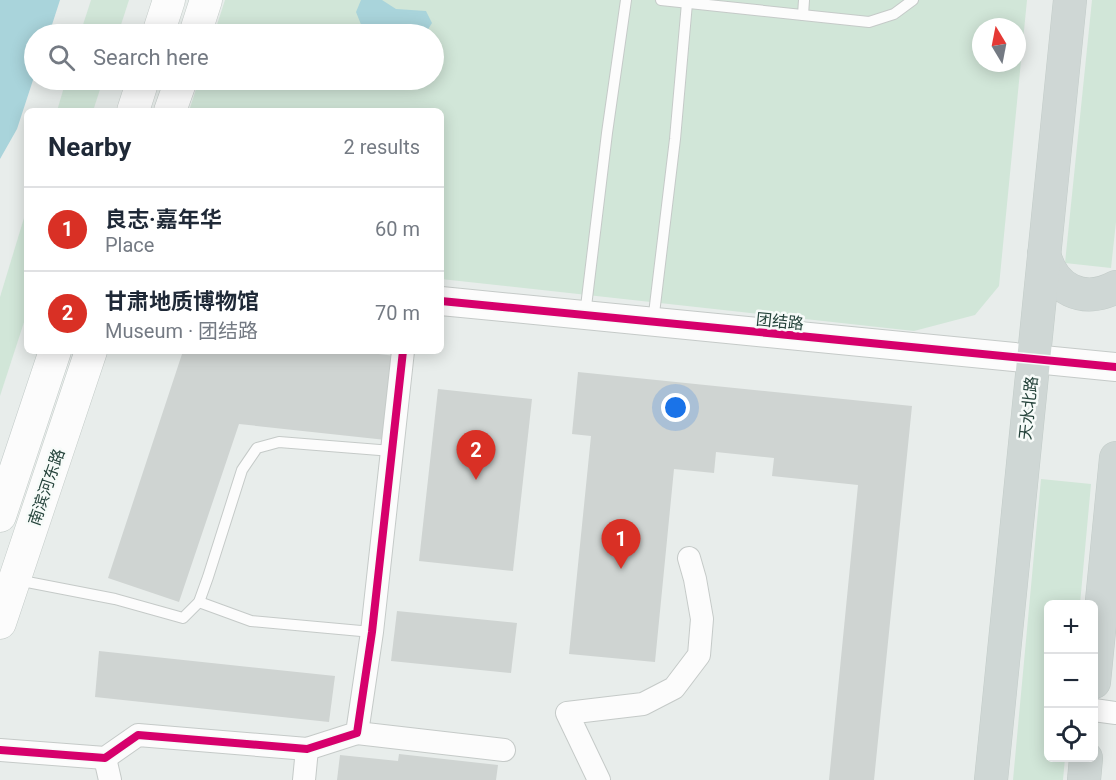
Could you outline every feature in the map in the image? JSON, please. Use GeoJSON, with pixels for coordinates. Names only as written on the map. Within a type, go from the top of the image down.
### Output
{"type":"FeatureCollection","features":[{"type":"Feature","properties":{"kind":"main road"},"geometry":{"type":"LineString","coordinates":[[161,24],[169,0]]}},
{"type":"Feature","properties":{"kind":"main road"},"geometry":{"type":"LineString","coordinates":[[198,24],[206,0]]}},
{"type":"Feature","properties":{"kind":"main road","name":"天水北路"},"geometry":{"type":"LineString","coordinates":[[991,780],[1070,0]]}},
{"type":"Feature","properties":{"kind":"main road"},"geometry":{"type":"LineString","coordinates":[[134,108],[140,90]]}},
{"type":"Feature","properties":{"kind":"main road"},"geometry":{"type":"LineString","coordinates":[[171,108],[177,90]]}},
{"type":"Feature","properties":{"kind":"main road"},"geometry":{"type":"LineString","coordinates":[[1044,254],[1053,276],[1071,291],[1093,295],[1116,287]]}},
{"type":"Feature","properties":{"kind":"main road","name":"南滨河东路"},"geometry":{"type":"LineString","coordinates":[[0,516],[54,354]]}},
{"type":"Feature","properties":{"kind":"main road","name":"南滨河东路"},"geometry":{"type":"LineString","coordinates":[[0,623],[91,354]]}},
{"type":"Feature","properties":{"kind":"main road"},"geometry":{"type":"LineString","coordinates":[[1098,654],[1112,544],[1116,458]]}},
{"type":"Feature","properties":{"kind":"main road"},"geometry":{"type":"LineString","coordinates":[[1084,780],[1086,762]]}},
{"type":"Feature","properties":{"kind":"street","name":"团结路"},"geometry":{"type":"LineString","coordinates":[[444,301],[1116,367]]}},
{"type":"Feature","properties":{"kind":"street"},"geometry":{"type":"LineString","coordinates":[[357,734],[372,632],[403,354]]}},
{"type":"Feature","properties":{"kind":"street"},"geometry":{"type":"LineString","coordinates":[[599,780],[567,712],[643,704],[674,688],[699,655],[702,619],[689,558]]}},
{"type":"Feature","properties":{"kind":"street"},"geometry":{"type":"LineString","coordinates":[[1098,711],[1116,713]]}},
{"type":"Feature","properties":{"kind":"street"},"geometry":{"type":"LineString","coordinates":[[0,750],[108,769],[138,735],[308,749],[357,734],[504,750]]}},
{"type":"Feature","properties":{"kind":"street"},"geometry":{"type":"LineString","coordinates":[[304,780],[308,749]]}},
{"type":"Feature","properties":{"kind":"lane"},"geometry":{"type":"LineString","coordinates":[[585,315],[626,0]]}},
{"type":"Feature","properties":{"kind":"lane"},"geometry":{"type":"LineString","coordinates":[[661,0],[869,22],[894,14],[914,0]]}},
{"type":"Feature","properties":{"kind":"lane"},"geometry":{"type":"LineString","coordinates":[[803,15],[804,0]]}},
{"type":"Feature","properties":{"kind":"lane"},"geometry":{"type":"LineString","coordinates":[[653,322],[675,139],[687,3]]}},
{"type":"Feature","properties":{"kind":"lane"},"geometry":{"type":"LineString","coordinates":[[15,580],[115,599],[183,618],[199,602],[242,470],[257,448],[279,442],[392,452]]}},
{"type":"Feature","properties":{"kind":"lane"},"geometry":{"type":"LineString","coordinates":[[199,602],[251,621],[372,632]]}},
{"type":"Feature","properties":{"kind":"green space"},"geometry":{"type":"Polygon","coordinates":[[[91,0],[129,0],[121,24],[83,24],[91,0]]]}},
{"type":"Feature","properties":{"kind":"green space"},"geometry":{"type":"Polygon","coordinates":[[[225,0],[1027,0],[1025,18],[972,18],[972,72],[1020,72],[999,286],[975,315],[914,331],[444,279],[444,108],[190,108],[196,90],[444,90],[444,24],[217,24],[225,0]]]}},
{"type":"Feature","properties":{"kind":"green space"},"geometry":{"type":"Polygon","coordinates":[[[1092,0],[1116,0],[1116,222],[1111,268],[1065,263],[1092,0]]]}},
{"type":"Feature","properties":{"kind":"green space"},"geometry":{"type":"Polygon","coordinates":[[[63,90],[100,90],[94,108],[58,108],[63,90]]]}},
{"type":"Feature","properties":{"kind":"green space"},"geometry":{"type":"Polygon","coordinates":[[[24,218],[24,322],[0,396],[0,297],[24,218]]]}},
{"type":"Feature","properties":{"kind":"green space"},"geometry":{"type":"Polygon","coordinates":[[[1041,479],[1091,484],[1080,600],[1044,600],[1044,762],[1065,762],[1063,780],[1013,780],[1041,479]]]}},
{"type":"Feature","properties":{"kind":"water"},"geometry":{"type":"Polygon","coordinates":[[[0,0],[60,0],[52,24],[24,24],[24,90],[30,90],[17,129],[0,159],[0,0]]]}},
{"type":"Feature","properties":{"kind":"water"},"geometry":{"type":"Polygon","coordinates":[[[361,0],[382,0],[396,9],[426,11],[432,23],[361,24],[356,12],[361,0]]]}},
{"type":"Feature","properties":{"kind":"building"},"geometry":{"type":"Polygon","coordinates":[[[182,354],[378,354],[396,356],[386,440],[239,424],[179,602],[108,578],[182,354]]]}},
{"type":"Feature","properties":{"kind":"building"},"geometry":{"type":"Polygon","coordinates":[[[578,372],[912,406],[874,780],[829,780],[858,485],[772,476],[774,458],[716,452],[714,473],[674,469],[655,662],[569,654],[591,436],[572,434],[578,372]]]}},
{"type":"Feature","properties":{"kind":"building"},"geometry":{"type":"Polygon","coordinates":[[[438,389],[532,399],[513,571],[419,561],[438,389]]]}},
{"type":"Feature","properties":{"kind":"building"},"geometry":{"type":"Polygon","coordinates":[[[397,611],[517,623],[511,673],[391,661],[397,611]]]}},
{"type":"Feature","properties":{"kind":"building"},"geometry":{"type":"Polygon","coordinates":[[[99,651],[335,676],[329,722],[95,697],[99,651]]]}},
{"type":"Feature","properties":{"kind":"building"},"geometry":{"type":"Polygon","coordinates":[[[399,754],[498,765],[496,780],[337,780],[340,755],[398,761],[399,754]]]}},
{"type":"Feature","properties":{"kind":"cycle path"},"geometry":{"type":"LineString","coordinates":[[444,301],[1116,367]]}},
{"type":"Feature","properties":{"kind":"cycle path"},"geometry":{"type":"LineString","coordinates":[[0,750],[105,758],[138,735],[307,749],[357,733],[372,632],[403,354]]}},
{"type":"Feature","properties":{"kind":"place","name":"甘肃地质博物馆"},"geometry":{"type":"Point","coordinates":[476,480]}},
{"type":"Feature","properties":{"kind":"place","name":"良志·嘉年华"},"geometry":{"type":"Point","coordinates":[621,569]}}]}
